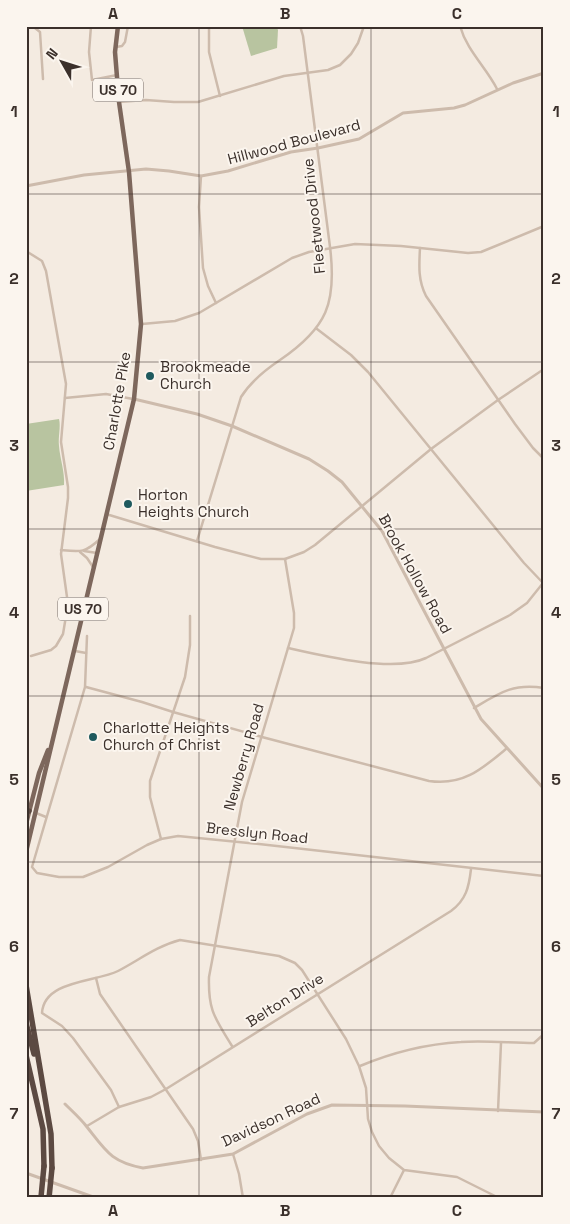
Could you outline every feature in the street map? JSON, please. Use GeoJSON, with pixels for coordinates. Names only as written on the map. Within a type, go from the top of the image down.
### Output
{"type":"FeatureCollection","features":[{"type":"Feature","properties":{"kind":"highway"},"geometry":{"type":"LineString","coordinates":[[26,984],[51,1134],[52,1168],[49,1198]]}},
{"type":"Feature","properties":{"kind":"highway"},"geometry":{"type":"LineString","coordinates":[[26,1023],[44,1095]]}},
{"type":"Feature","properties":{"kind":"highway"},"geometry":{"type":"LineString","coordinates":[[26,1055],[43,1129],[45,1158],[41,1198]]}},
{"type":"Feature","properties":{"kind":"main road","name":"Charlotte Pike"},"geometry":{"type":"LineString","coordinates":[[26,824],[39,773],[50,744],[134,399],[141,324],[128,172],[119,102],[116,47],[118,26]]}},
{"type":"Feature","properties":{"kind":"main road","name":"Charlotte Pike"},"geometry":{"type":"LineString","coordinates":[[26,852],[30,811]]}},
{"type":"Feature","properties":{"kind":"street"},"geometry":{"type":"LineString","coordinates":[[26,26],[35,27],[40,32],[43,78]]}},
{"type":"Feature","properties":{"kind":"street"},"geometry":{"type":"LineString","coordinates":[[91,26],[89,52],[92,80],[117,76]]}},
{"type":"Feature","properties":{"kind":"street"},"geometry":{"type":"LineString","coordinates":[[116,47],[122,46],[125,42],[128,26]]}},
{"type":"Feature","properties":{"kind":"street","name":"Fleetwood Drive"},"geometry":{"type":"LineString","coordinates":[[197,541],[241,397],[250,384],[297,348],[316,329],[325,313],[331,296],[333,272],[303,36],[300,26]]}},
{"type":"Feature","properties":{"kind":"street"},"geometry":{"type":"LineString","coordinates":[[119,102],[146,100],[193,102],[283,77],[328,70],[345,60],[355,49],[364,26]]}},
{"type":"Feature","properties":{"kind":"street"},"geometry":{"type":"LineString","coordinates":[[460,26],[468,48],[488,73],[497,89]]}},
{"type":"Feature","properties":{"kind":"street"},"geometry":{"type":"LineString","coordinates":[[209,27],[209,52],[220,96]]}},
{"type":"Feature","properties":{"kind":"street","name":"Hillwood Boulevard"},"geometry":{"type":"LineString","coordinates":[[26,186],[84,175],[156,169],[201,176],[228,172],[291,152],[359,139],[403,113],[457,107],[479,99],[497,89],[544,73]]}},
{"type":"Feature","properties":{"kind":"street"},"geometry":{"type":"LineString","coordinates":[[201,176],[199,207],[203,268],[208,286],[216,303]]}},
{"type":"Feature","properties":{"kind":"street"},"geometry":{"type":"LineString","coordinates":[[141,324],[175,321],[199,312],[292,258],[309,252],[355,244],[468,253],[482,252],[544,226]]}},
{"type":"Feature","properties":{"kind":"street"},"geometry":{"type":"LineString","coordinates":[[420,248],[419,272],[421,286],[426,296],[532,448],[544,459]]}},
{"type":"Feature","properties":{"kind":"street"},"geometry":{"type":"LineString","coordinates":[[26,251],[42,261],[45,267],[66,384],[61,442],[68,487],[61,550],[67,597],[67,617],[58,644],[54,648],[32,656]]}},
{"type":"Feature","properties":{"kind":"street"},"geometry":{"type":"LineString","coordinates":[[288,648],[322,656],[399,665],[419,662],[510,615],[527,602],[544,584],[524,563],[362,366],[316,329]]}},
{"type":"Feature","properties":{"kind":"street"},"geometry":{"type":"LineString","coordinates":[[106,514],[261,559],[285,559],[304,552],[315,544],[431,449],[544,369]]}},
{"type":"Feature","properties":{"kind":"street"},"geometry":{"type":"LineString","coordinates":[[65,398],[106,394],[134,399]]}},
{"type":"Feature","properties":{"kind":"street","name":"Brook Hollow Road"},"geometry":{"type":"LineString","coordinates":[[134,399],[197,414],[232,426],[318,464],[342,482],[382,531],[480,718],[544,789]]}},
{"type":"Feature","properties":{"kind":"street"},"geometry":{"type":"LineString","coordinates":[[61,550],[83,551],[89,549],[101,537]]}},
{"type":"Feature","properties":{"kind":"street"},"geometry":{"type":"LineString","coordinates":[[83,551],[97,553]]}},
{"type":"Feature","properties":{"kind":"street"},"geometry":{"type":"LineString","coordinates":[[79,552],[87,558],[94,568]]}},
{"type":"Feature","properties":{"kind":"street","name":"Newberry Road"},"geometry":{"type":"LineString","coordinates":[[232,1046],[214,1017],[208,998],[209,977],[242,802],[294,622],[285,559]]}},
{"type":"Feature","properties":{"kind":"street"},"geometry":{"type":"LineString","coordinates":[[161,839],[150,797],[150,785],[185,677],[188,662],[190,616]]}},
{"type":"Feature","properties":{"kind":"street"},"geometry":{"type":"LineString","coordinates":[[30,811],[46,817],[85,687],[86,636]]}},
{"type":"Feature","properties":{"kind":"street"},"geometry":{"type":"LineString","coordinates":[[73,651],[86,653]]}},
{"type":"Feature","properties":{"kind":"street"},"geometry":{"type":"LineString","coordinates":[[474,708],[507,689],[528,686],[544,688]]}},
{"type":"Feature","properties":{"kind":"street"},"geometry":{"type":"LineString","coordinates":[[85,687],[422,780],[440,782],[458,780],[473,775],[506,748]]}},
{"type":"Feature","properties":{"kind":"street","name":"Bresslyn Road"},"geometry":{"type":"LineString","coordinates":[[46,817],[32,867],[37,873],[52,876],[76,878],[97,872],[145,846],[161,839],[178,836],[544,876]]}},
{"type":"Feature","properties":{"kind":"street","name":"Belton Drive"},"geometry":{"type":"LineString","coordinates":[[87,1126],[119,1107],[132,1104],[166,1089],[456,907],[462,901],[468,888],[471,869]]}},
{"type":"Feature","properties":{"kind":"street"},"geometry":{"type":"LineString","coordinates":[[119,1107],[110,1090],[73,1038],[62,1026],[42,1012],[42,1005],[59,989],[117,971],[167,943],[180,940],[280,956],[302,970],[346,1039],[360,1066],[366,1088],[368,1119],[376,1141],[389,1158],[404,1170],[457,1177],[499,1198]]}},
{"type":"Feature","properties":{"kind":"street"},"geometry":{"type":"LineString","coordinates":[[96,978],[100,994],[193,1129],[198,1141],[201,1160]]}},
{"type":"Feature","properties":{"kind":"street"},"geometry":{"type":"LineString","coordinates":[[360,1066],[381,1057],[462,1042],[534,1043],[544,1034]]}},
{"type":"Feature","properties":{"kind":"street"},"geometry":{"type":"LineString","coordinates":[[498,1111],[501,1043]]}},
{"type":"Feature","properties":{"kind":"street","name":"Davidson Road"},"geometry":{"type":"LineString","coordinates":[[64,1104],[87,1126],[104,1150],[116,1160],[130,1166],[143,1168],[233,1154],[318,1109],[332,1105],[544,1112]]}},
{"type":"Feature","properties":{"kind":"street"},"geometry":{"type":"LineString","coordinates":[[233,1154],[243,1198]]}},
{"type":"Feature","properties":{"kind":"street"},"geometry":{"type":"LineString","coordinates":[[390,1198],[404,1170]]}},
{"type":"Feature","properties":{"kind":"street"},"geometry":{"type":"LineString","coordinates":[[26,1173],[96,1198]]}},
{"type":"Feature","properties":{"kind":"street"},"geometry":{"type":"LineString","coordinates":[[78,1198],[79,1192]]}},
{"type":"Feature","properties":{"kind":"green space"},"geometry":{"type":"Polygon","coordinates":[[[242,26],[276,26],[278,30],[277,48],[251,56],[242,26]]]}},
{"type":"Feature","properties":{"kind":"green space"},"geometry":{"type":"Polygon","coordinates":[[[59,419],[59,446],[64,485],[26,491],[26,424],[59,419]]]}},
{"type":"Feature","properties":{"kind":"place","name":"Brookmeade Church"},"geometry":{"type":"Point","coordinates":[150,376]}},
{"type":"Feature","properties":{"kind":"place","name":"Horton Heights Church"},"geometry":{"type":"Point","coordinates":[128,504]}},
{"type":"Feature","properties":{"kind":"place","name":"Charlotte Heights Church of Christ"},"geometry":{"type":"Point","coordinates":[93,737]}}]}
